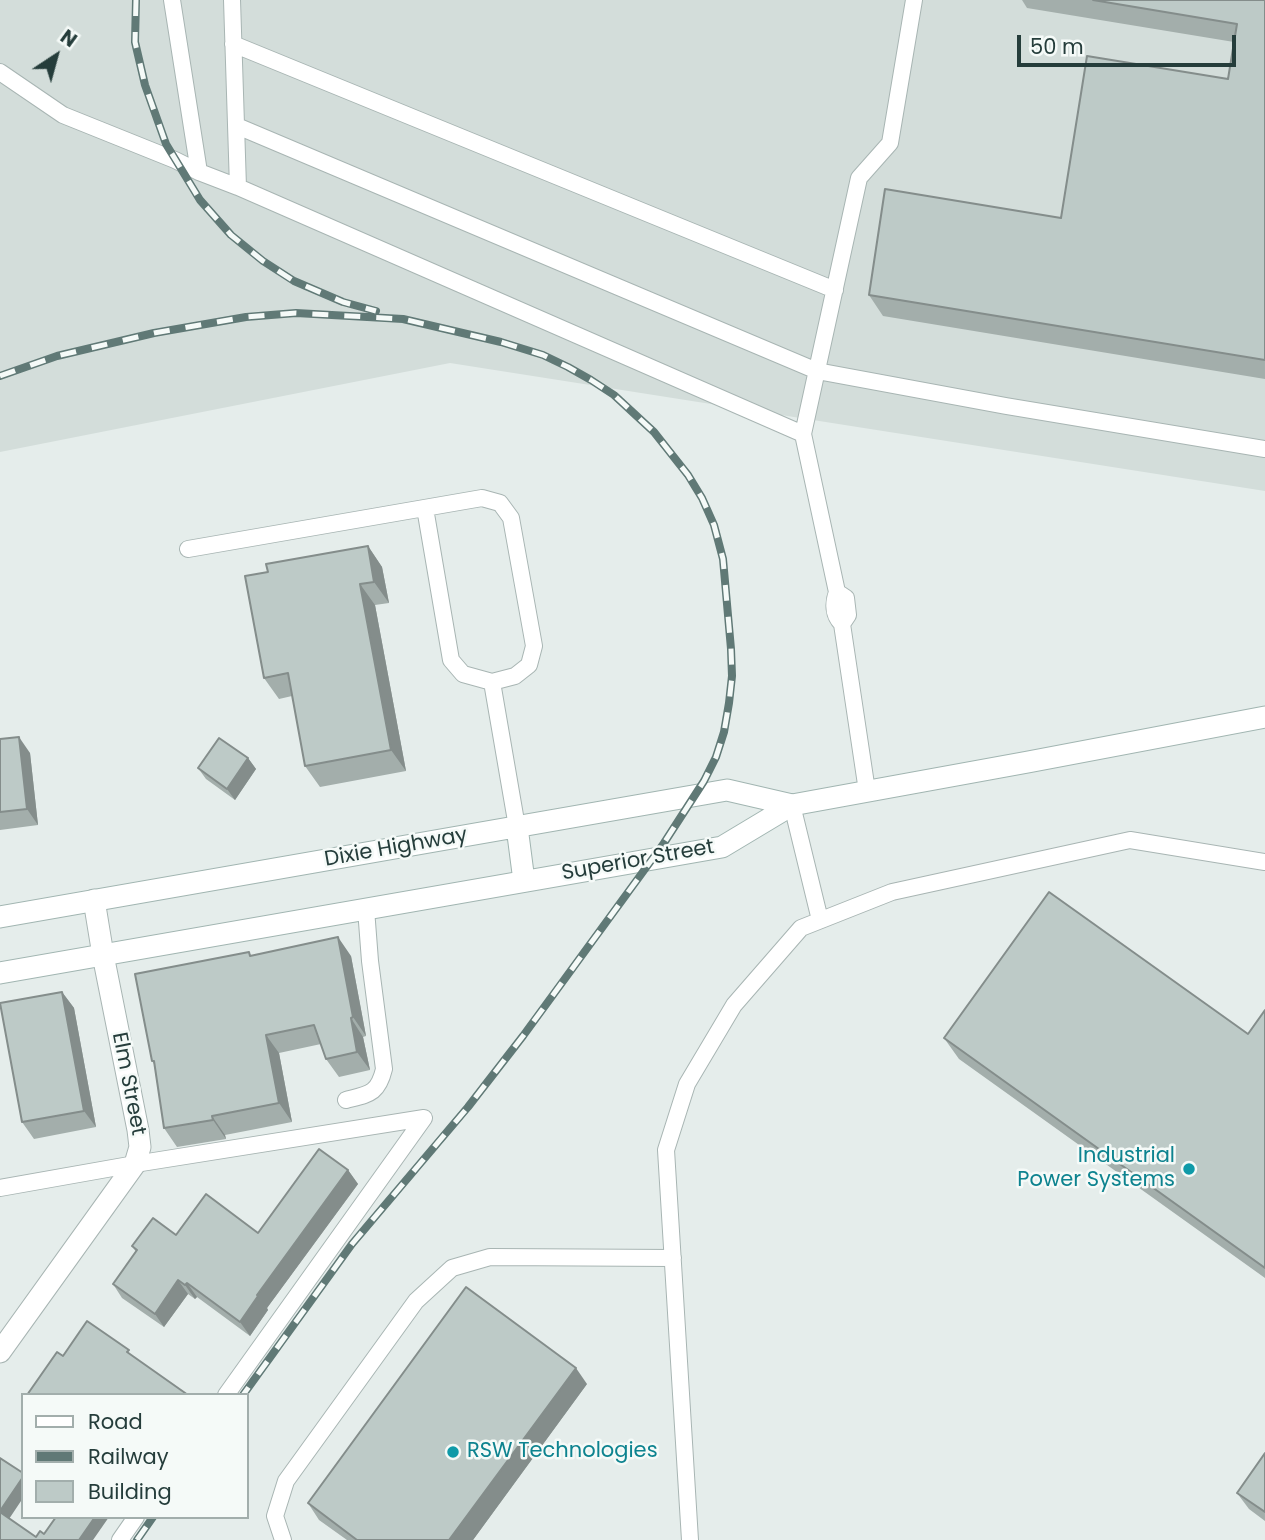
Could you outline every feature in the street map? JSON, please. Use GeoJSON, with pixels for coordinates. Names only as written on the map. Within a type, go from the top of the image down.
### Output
{"type":"FeatureCollection","features":[{"type":"Feature","properties":{"kind":"main road","name":"Superior Street"},"geometry":{"type":"LineString","coordinates":[[0,973],[722,847],[792,805],[1265,717]]}},
{"type":"Feature","properties":{"kind":"main road","name":"Dixie Highway"},"geometry":{"type":"LineString","coordinates":[[0,917],[727,790],[792,805]]}},
{"type":"Feature","properties":{"kind":"main road"},"geometry":{"type":"LineString","coordinates":[[517,827],[524,881]]}},
{"type":"Feature","properties":{"kind":"main road","name":"Elm Street"},"geometry":{"type":"LineString","coordinates":[[0,1352],[135,1164],[140,1147],[94,900]]}},
{"type":"Feature","properties":{"kind":"lane"},"geometry":{"type":"LineString","coordinates":[[172,0],[199,172]]}},
{"type":"Feature","properties":{"kind":"lane"},"geometry":{"type":"LineString","coordinates":[[232,0],[238,187]]}},
{"type":"Feature","properties":{"kind":"lane"},"geometry":{"type":"LineString","coordinates":[[867,791],[842,624],[848,615],[846,598],[837,592],[803,433],[859,178],[890,143],[914,0]]}},
{"type":"Feature","properties":{"kind":"lane"},"geometry":{"type":"LineString","coordinates":[[233,44],[835,290]]}},
{"type":"Feature","properties":{"kind":"lane"},"geometry":{"type":"LineString","coordinates":[[0,72],[63,115],[238,187],[803,433]]}},
{"type":"Feature","properties":{"kind":"lane"},"geometry":{"type":"LineString","coordinates":[[237,126],[817,371],[1265,449]]}},
{"type":"Feature","properties":{"kind":"lane"},"geometry":{"type":"LineString","coordinates":[[188,549],[482,498],[500,503],[511,517],[534,646],[529,665],[515,676],[492,682],[463,674],[451,660],[425,508]]}},
{"type":"Feature","properties":{"kind":"lane"},"geometry":{"type":"LineString","coordinates":[[492,682],[517,827]]}},
{"type":"Feature","properties":{"kind":"lane"},"geometry":{"type":"LineString","coordinates":[[792,805],[820,920]]}},
{"type":"Feature","properties":{"kind":"lane"},"geometry":{"type":"LineString","coordinates":[[690,1540],[666,1150],[687,1084],[734,1005],[801,928],[892,892],[1130,841],[1265,862]]}},
{"type":"Feature","properties":{"kind":"lane"},"geometry":{"type":"LineString","coordinates":[[346,1101],[367,1095],[380,1085],[384,1069],[366,909]]}},
{"type":"Feature","properties":{"kind":"lane"},"geometry":{"type":"LineString","coordinates":[[0,1188],[424,1118],[227,1393]]}},
{"type":"Feature","properties":{"kind":"lane"},"geometry":{"type":"LineString","coordinates":[[283,1540],[275,1516],[286,1480],[416,1301],[452,1268],[490,1257],[673,1258]]}},
{"type":"Feature","properties":{"kind":"lane"},"geometry":{"type":"LineString","coordinates":[[120,1540],[135,1519]]}},
{"type":"Feature","properties":{"kind":"shaded area"},"geometry":{"type":"Polygon","coordinates":[[[0,0],[1265,0],[1265,491],[450,363],[0,452],[0,0]]]}},
{"type":"Feature","properties":{"kind":"building"},"geometry":{"type":"Polygon","coordinates":[[[1093,0],[1265,0],[1265,360],[869,295],[885,189],[1061,218],[1087,56],[1228,79],[1237,24],[1093,0]]]}},
{"type":"Feature","properties":{"kind":"building"},"geometry":{"type":"Polygon","coordinates":[[[368,546],[374,582],[360,584],[391,750],[305,766],[288,673],[264,678],[245,576],[268,572],[266,564],[368,546]]]}},
{"type":"Feature","properties":{"kind":"building"},"geometry":{"type":"Polygon","coordinates":[[[19,737],[27,809],[0,812],[0,739],[19,737]]]}},
{"type":"Feature","properties":{"kind":"building"},"geometry":{"type":"Polygon","coordinates":[[[219,738],[248,758],[227,789],[198,768],[219,738]]]}},
{"type":"Feature","properties":{"kind":"building","name":"Industrial Power Systems"},"geometry":{"type":"Polygon","coordinates":[[[1049,892],[1248,1034],[1265,1010],[1265,1268],[944,1038],[1049,892]]]}},
{"type":"Feature","properties":{"kind":"building"},"geometry":{"type":"Polygon","coordinates":[[[338,937],[357,1052],[326,1059],[314,1025],[266,1035],[279,1103],[212,1116],[213,1120],[164,1128],[154,1061],[135,974],[249,952],[250,956],[338,937]]]}},
{"type":"Feature","properties":{"kind":"building"},"geometry":{"type":"Polygon","coordinates":[[[62,992],[84,1111],[22,1122],[0,1003],[62,992]]]}},
{"type":"Feature","properties":{"kind":"building"},"geometry":{"type":"Polygon","coordinates":[[[319,1149],[348,1170],[240,1322],[187,1283],[185,1285],[178,1280],[155,1314],[113,1284],[137,1250],[132,1246],[153,1218],[176,1235],[206,1194],[258,1233],[319,1149]]]}},
{"type":"Feature","properties":{"kind":"building","name":"RSW Technologies"},"geometry":{"type":"Polygon","coordinates":[[[466,1287],[576,1368],[449,1540],[357,1540],[308,1503],[466,1287]]]}},
{"type":"Feature","properties":{"kind":"building"},"geometry":{"type":"Polygon","coordinates":[[[87,1321],[185,1393],[28,1393],[57,1352],[63,1356],[87,1321]]]}},
{"type":"Feature","properties":{"kind":"building"},"geometry":{"type":"Polygon","coordinates":[[[1265,1453],[1265,1512],[1237,1493],[1265,1453]]]}},
{"type":"Feature","properties":{"kind":"building"},"geometry":{"type":"Polygon","coordinates":[[[0,1458],[21,1472],[21,1480],[0,1511],[0,1458]]]}},
{"type":"Feature","properties":{"kind":"building"},"geometry":{"type":"Polygon","coordinates":[[[0,1512],[36,1537],[40,1531],[44,1534],[55,1519],[94,1519],[79,1540],[0,1540],[0,1512]]]}},
{"type":"Feature","properties":{"kind":"railway"},"geometry":{"type":"LineString","coordinates":[[136,0],[135,42],[145,85],[166,144],[200,200],[231,235],[263,261],[294,281],[343,302],[376,311]]}},
{"type":"Feature","properties":{"kind":"railway"},"geometry":{"type":"LineString","coordinates":[[0,376],[57,356],[154,333],[246,317],[296,313],[403,319],[501,342],[543,355],[591,380],[614,395],[654,432],[688,475],[702,498],[714,525],[723,559],[732,676],[724,732],[704,781],[664,843],[523,1036],[468,1107],[352,1244],[244,1393]]}},
{"type":"Feature","properties":{"kind":"railway"},"geometry":{"type":"LineString","coordinates":[[137,1540],[152,1519]]}},
{"type":"Feature","properties":{"kind":"place","name":"Industrial Power Systems"},"geometry":{"type":"Point","coordinates":[1189,1169]}},
{"type":"Feature","properties":{"kind":"place","name":"RSW Technologies"},"geometry":{"type":"Point","coordinates":[453,1452]}}]}
